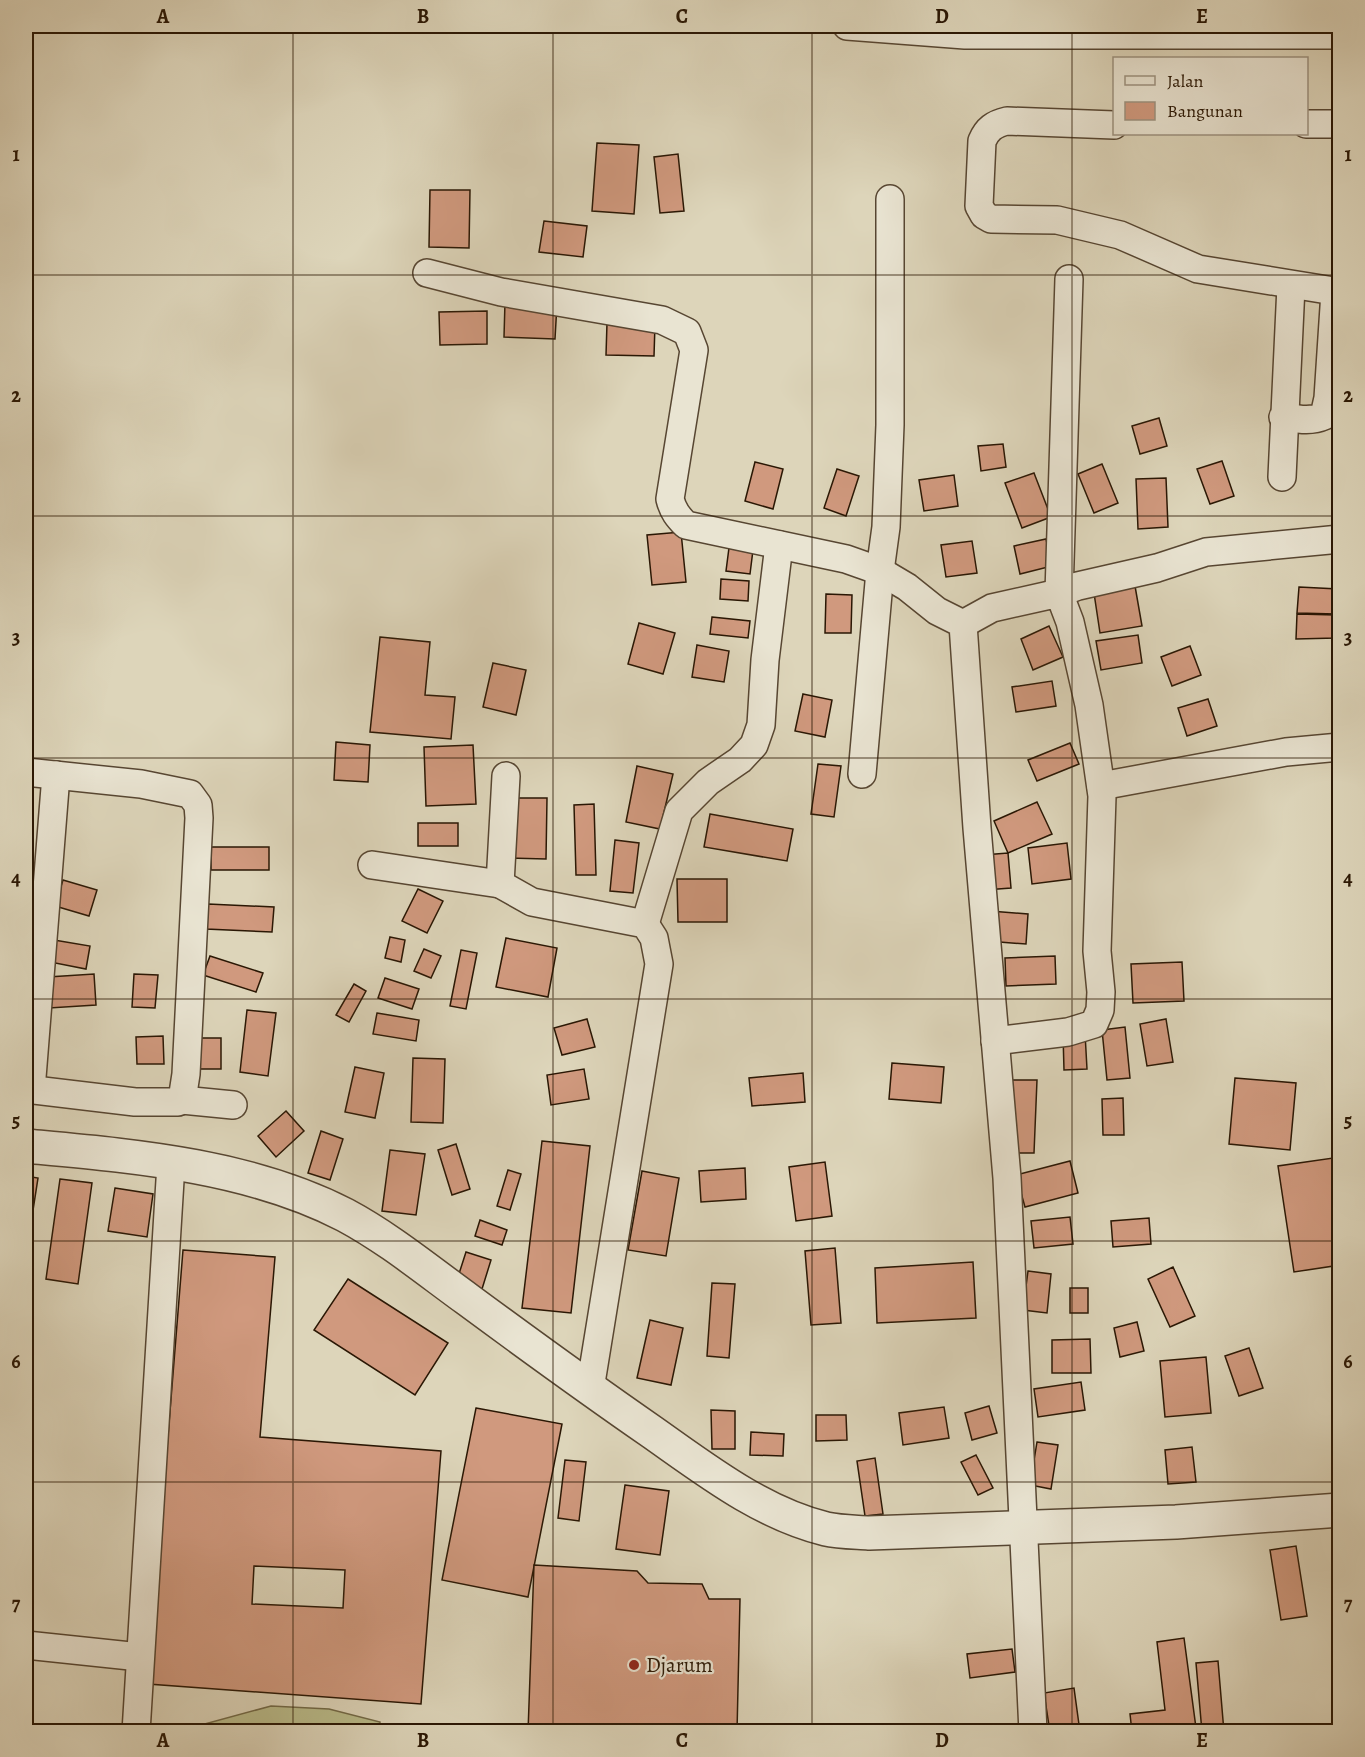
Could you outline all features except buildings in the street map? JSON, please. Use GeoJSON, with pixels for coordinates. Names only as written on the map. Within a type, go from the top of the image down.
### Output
{"type":"FeatureCollection","features":[{"type":"Feature","properties":{"kind":"street"},"geometry":{"type":"LineString","coordinates":[[847,26],[965,35],[1340,35]]}},
{"type":"Feature","properties":{"kind":"street"},"geometry":{"type":"LineString","coordinates":[[1113,125],[1007,121],[986,131],[982,141],[980,206],[984,215],[991,219],[1057,220],[1120,235],[1198,269],[1337,292],[1328,398],[1324,416],[1301,420],[1283,417]]}},
{"type":"Feature","properties":{"kind":"street"},"geometry":{"type":"LineString","coordinates":[[1308,124],[1340,124]]}},
{"type":"Feature","properties":{"kind":"street"},"geometry":{"type":"LineString","coordinates":[[862,774],[886,527],[890,426],[890,199]]}},
{"type":"Feature","properties":{"kind":"street"},"geometry":{"type":"LineString","coordinates":[[427,273],[501,292],[662,321],[687,332],[694,350],[670,499],[672,508],[686,525],[846,559],[880,571],[907,587],[937,611],[963,624]]}},
{"type":"Feature","properties":{"kind":"street"},"geometry":{"type":"LineString","coordinates":[[995,1041],[1068,1032],[1094,1024],[1100,1010],[1101,992],[1097,951],[1101,786],[1089,705],[1070,622],[1059,593],[1069,279]]}},
{"type":"Feature","properties":{"kind":"street"},"geometry":{"type":"LineString","coordinates":[[1282,477],[1283,417],[1291,286]]}},
{"type":"Feature","properties":{"kind":"street"},"geometry":{"type":"LineString","coordinates":[[963,624],[992,608],[1157,568],[1206,552],[1340,539]]}},
{"type":"Feature","properties":{"kind":"street"},"geometry":{"type":"LineString","coordinates":[[645,924],[679,811],[708,782],[740,760],[754,745],[761,725],[765,660],[779,545]]}},
{"type":"Feature","properties":{"kind":"street"},"geometry":{"type":"LineString","coordinates":[[963,624],[1007,1178],[1032,1731]]}},
{"type":"Feature","properties":{"kind":"street"},"geometry":{"type":"LineString","coordinates":[[1101,786],[1286,752],[1340,747]]}},
{"type":"Feature","properties":{"kind":"street"},"geometry":{"type":"LineString","coordinates":[[26,772],[141,784],[190,794],[198,805],[193,955],[182,1100]]}},
{"type":"Feature","properties":{"kind":"street"},"geometry":{"type":"LineString","coordinates":[[56,775],[28,1089],[135,1102],[178,1102],[182,1100],[233,1105]]}},
{"type":"Feature","properties":{"kind":"street"},"geometry":{"type":"LineString","coordinates":[[500,884],[506,776]]}},
{"type":"Feature","properties":{"kind":"street"},"geometry":{"type":"LineString","coordinates":[[372,865],[500,884],[532,902],[645,924],[654,938],[658,964],[590,1389]]}},
{"type":"Feature","properties":{"kind":"street"},"geometry":{"type":"LineString","coordinates":[[26,1146],[171,1164],[245,1179],[279,1189],[345,1216],[407,1255],[590,1389],[742,1492],[801,1522],[829,1530],[868,1533],[1176,1522],[1340,1510]]}},
{"type":"Feature","properties":{"kind":"street"},"geometry":{"type":"LineString","coordinates":[[136,1731],[171,1164]]}},
{"type":"Feature","properties":{"kind":"street"},"geometry":{"type":"LineString","coordinates":[[26,1645],[140,1657]]}},
{"type":"Feature","properties":{"kind":"green space"},"geometry":{"type":"Polygon","coordinates":[[[271,1706],[329,1709],[380,1722],[379,1731],[179,1731],[271,1706]]]}},
{"type":"Feature","properties":{"kind":"place","name":"Djarum"},"geometry":{"type":"Point","coordinates":[634,1665]}}]}
